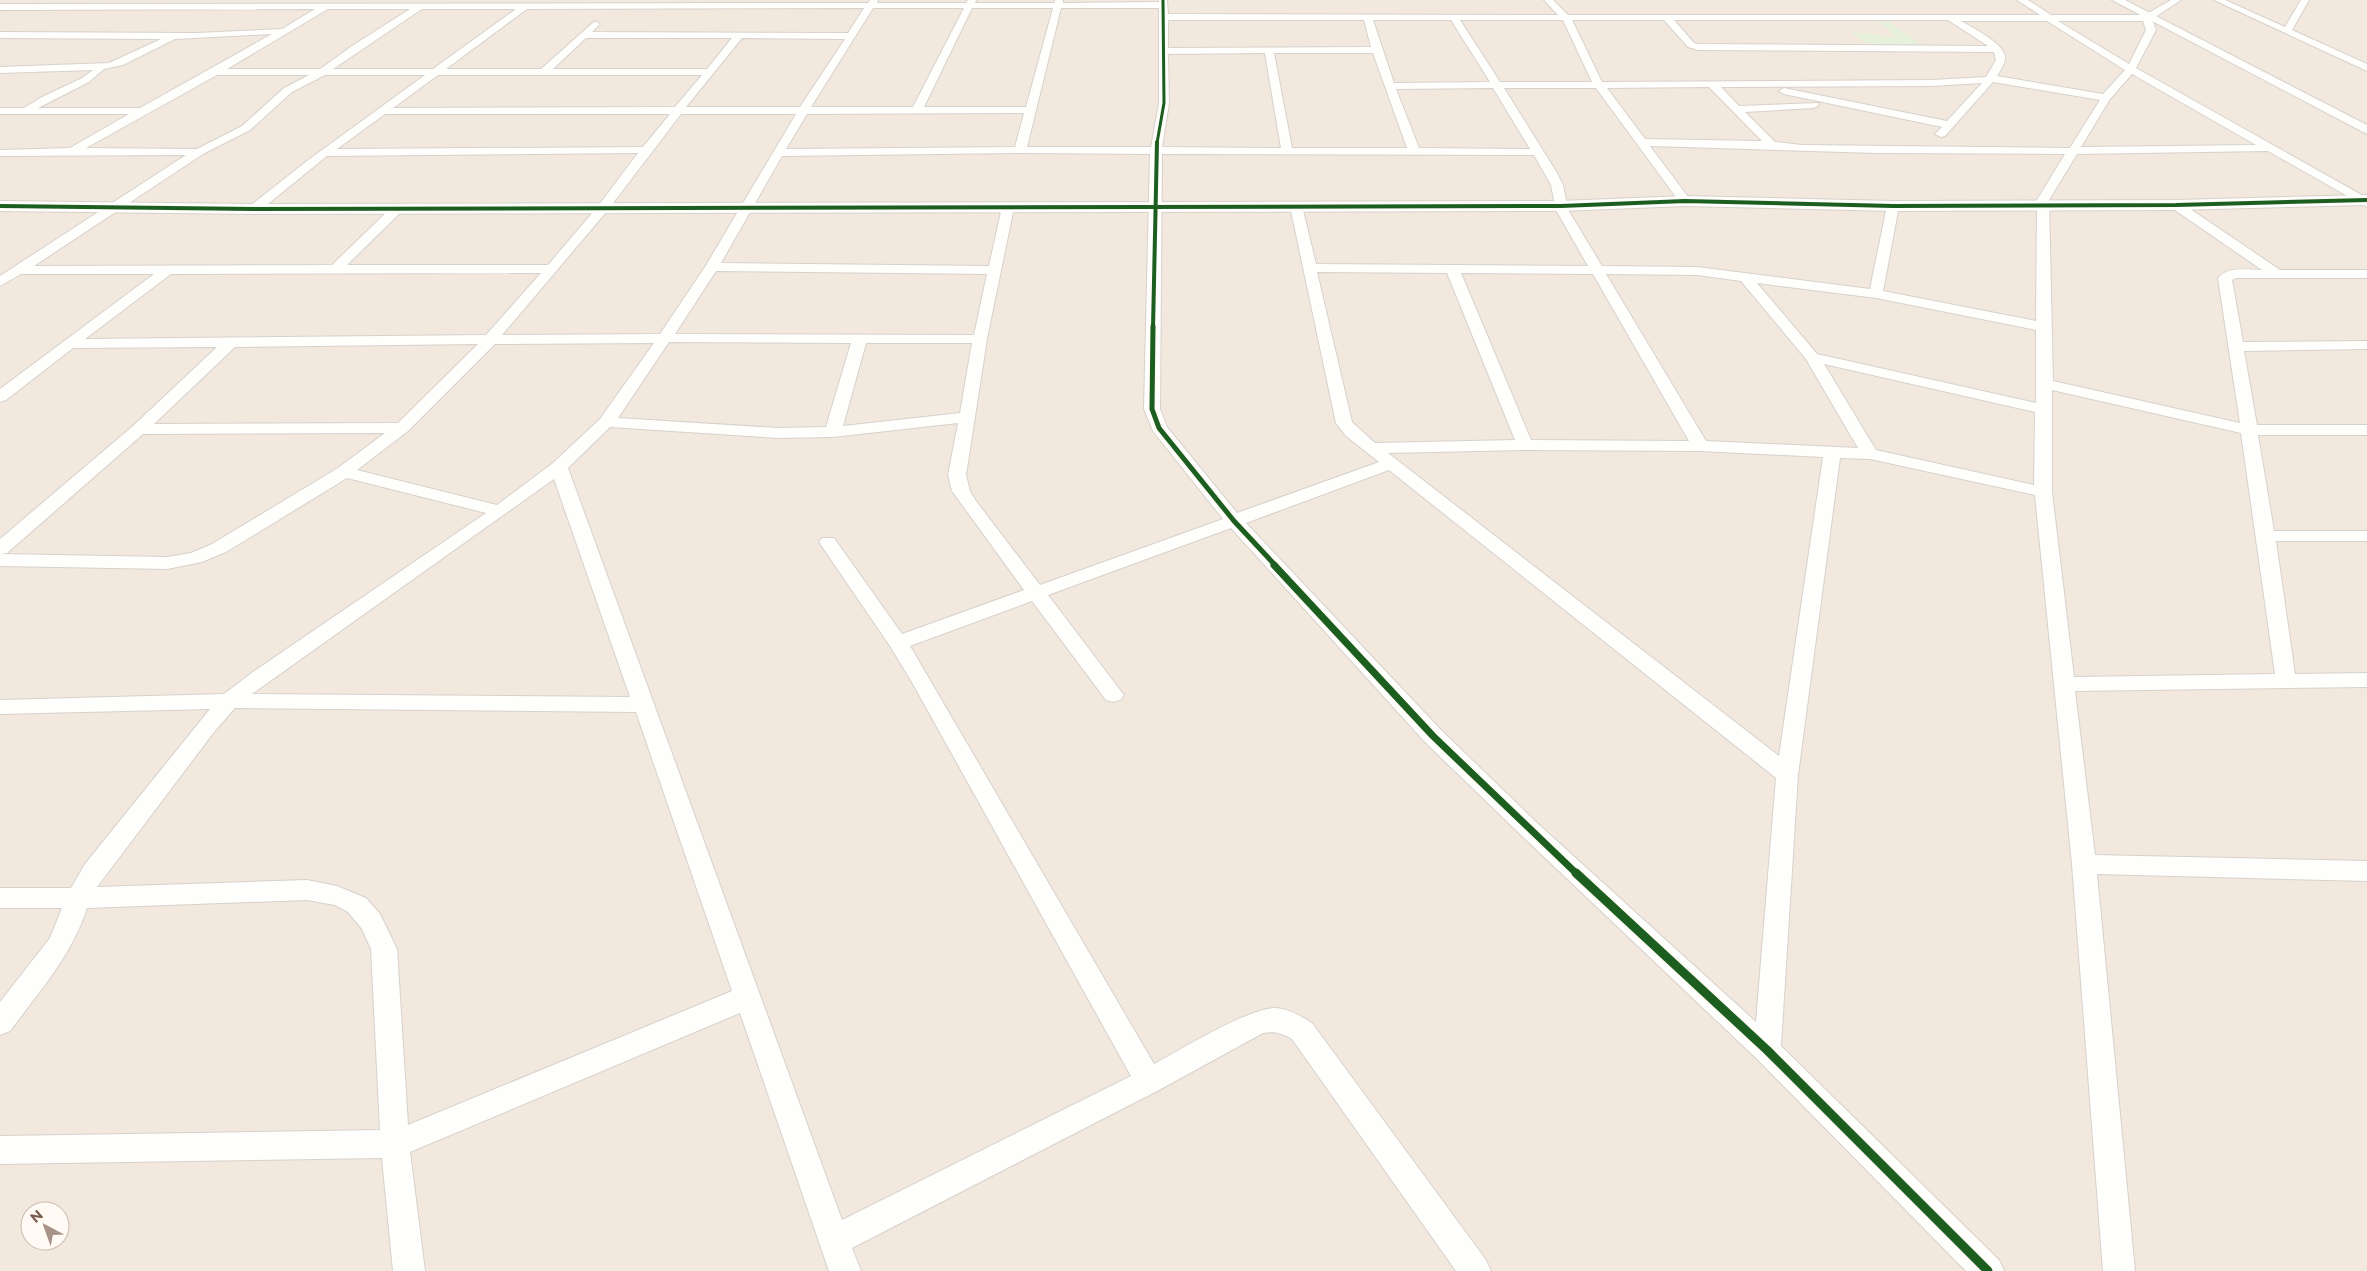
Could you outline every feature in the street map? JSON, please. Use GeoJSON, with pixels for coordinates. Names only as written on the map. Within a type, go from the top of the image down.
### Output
{"type":"FeatureCollection","features":[{"type":"Feature","properties":{"kind":"street"},"geometry":{"type":"LineString","coordinates":[[2,8],[19,0]]}},
{"type":"Feature","properties":{"kind":"street"},"geometry":{"type":"LineString","coordinates":[[0,282],[199,152],[246,128],[267,112],[284,93],[321,74],[355,48],[433,0]]}},
{"type":"Feature","properties":{"kind":"street"},"geometry":{"type":"LineString","coordinates":[[1548,0],[1565,16],[1598,83],[1685,200]]}},
{"type":"Feature","properties":{"kind":"street"},"geometry":{"type":"LineString","coordinates":[[2021,0],[2038,9],[2046,18],[2131,69],[2267,148],[2365,201]]}},
{"type":"Feature","properties":{"kind":"street"},"geometry":{"type":"LineString","coordinates":[[2117,0],[2147,18],[2367,130]]}},
{"type":"Feature","properties":{"kind":"street"},"geometry":{"type":"LineString","coordinates":[[1163,17],[1270,13],[1368,17],[2147,18],[2177,0]]}},
{"type":"Feature","properties":{"kind":"street"},"geometry":{"type":"LineString","coordinates":[[2218,0],[2366,67]]}},
{"type":"Feature","properties":{"kind":"street"},"geometry":{"type":"LineString","coordinates":[[2287,31],[2305,0]]}},
{"type":"Feature","properties":{"kind":"street"},"geometry":{"type":"LineString","coordinates":[[2,8],[134,6],[420,8],[768,2],[1163,2],[1164,103],[1156,150],[1152,409],[1154,419],[1169,442],[1234,521],[1433,736],[1528,828],[1767,1050],[1988,1271]]}},
{"type":"Feature","properties":{"kind":"street"},"geometry":{"type":"LineString","coordinates":[[0,1023],[59,946],[78,898],[94,871],[206,727],[229,701],[260,677],[500,511],[559,467],[606,422],[712,267],[745,207],[872,2]]}},
{"type":"Feature","properties":{"kind":"street"},"geometry":{"type":"LineString","coordinates":[[917,110],[971,2]]}},
{"type":"Feature","properties":{"kind":"street"},"geometry":{"type":"LineString","coordinates":[[1020,150],[1047,55],[1059,2]]}},
{"type":"Feature","properties":{"kind":"street"},"geometry":{"type":"LineString","coordinates":[[254,209],[325,153],[435,73],[521,5]]}},
{"type":"Feature","properties":{"kind":"street"},"geometry":{"type":"LineString","coordinates":[[109,18],[134,6]]}},
{"type":"Feature","properties":{"kind":"street"},"geometry":{"type":"LineString","coordinates":[[72,151],[142,110],[214,72],[327,6]]}},
{"type":"Feature","properties":{"kind":"street"},"geometry":{"type":"LineString","coordinates":[[544,72],[585,35],[611,6]]}},
{"type":"Feature","properties":{"kind":"street"},"geometry":{"type":"LineString","coordinates":[[1842,10],[1850,17]]}},
{"type":"Feature","properties":{"kind":"street"},"geometry":{"type":"LineString","coordinates":[[1368,17],[1389,86],[1414,151]]}},
{"type":"Feature","properties":{"kind":"street"},"geometry":{"type":"LineString","coordinates":[[1454,17],[1557,185],[1561,206],[1700,446]]}},
{"type":"Feature","properties":{"kind":"street"},"geometry":{"type":"LineString","coordinates":[[1666,17],[1691,45],[1698,48],[1996,49]]}},
{"type":"Feature","properties":{"kind":"street"},"geometry":{"type":"LineString","coordinates":[[1928,150],[1991,79],[1999,68],[2002,58],[1996,49],[1950,18]]}},
{"type":"Feature","properties":{"kind":"street"},"geometry":{"type":"LineString","coordinates":[[2119,1271],[2084,864],[2043,492],[2043,408],[2046,384],[2043,327],[2043,200],[2106,98],[2131,69],[2151,30],[2147,18]]}},
{"type":"Feature","properties":{"kind":"street"},"geometry":{"type":"LineString","coordinates":[[75,35],[92,27]]}},
{"type":"Feature","properties":{"kind":"street"},"geometry":{"type":"LineString","coordinates":[[0,35],[175,36],[284,31]]}},
{"type":"Feature","properties":{"kind":"street"},"geometry":{"type":"LineString","coordinates":[[585,35],[850,36]]}},
{"type":"Feature","properties":{"kind":"street"},"geometry":{"type":"LineString","coordinates":[[0,70],[102,67],[120,63],[175,36]]}},
{"type":"Feature","properties":{"kind":"street"},"geometry":{"type":"LineString","coordinates":[[0,560],[168,563],[195,558],[219,548],[344,472],[402,428],[490,341],[604,208],[646,150],[739,36]]}},
{"type":"Feature","properties":{"kind":"street"},"geometry":{"type":"LineString","coordinates":[[1269,50],[1287,150]]}},
{"type":"Feature","properties":{"kind":"street"},"geometry":{"type":"LineString","coordinates":[[1163,51],[1377,50]]}},
{"type":"Feature","properties":{"kind":"street"},"geometry":{"type":"LineString","coordinates":[[28,111],[57,93],[94,76],[102,67]]}},
{"type":"Feature","properties":{"kind":"street"},"geometry":{"type":"LineString","coordinates":[[214,72],[321,74],[710,72]]}},
{"type":"Feature","properties":{"kind":"street"},"geometry":{"type":"LineString","coordinates":[[1389,86],[1598,83],[1932,83],[1991,79],[2106,98]]}},
{"type":"Feature","properties":{"kind":"street"},"geometry":{"type":"LineString","coordinates":[[1711,83],[1772,145]]}},
{"type":"Feature","properties":{"kind":"street"},"geometry":{"type":"LineString","coordinates":[[1743,83],[1949,125]]}},
{"type":"Feature","properties":{"kind":"street"},"geometry":{"type":"LineString","coordinates":[[1736,109],[1818,105]]}},
{"type":"Feature","properties":{"kind":"street"},"geometry":{"type":"LineString","coordinates":[[0,111],[142,110]]}},
{"type":"Feature","properties":{"kind":"street"},"geometry":{"type":"LineString","coordinates":[[382,111],[1030,110]]}},
{"type":"Feature","properties":{"kind":"street"},"geometry":{"type":"LineString","coordinates":[[1642,142],[1928,150],[2073,151],[2267,148]]}},
{"type":"Feature","properties":{"kind":"street"},"geometry":{"type":"LineString","coordinates":[[325,153],[646,150]]}},
{"type":"Feature","properties":{"kind":"street"},"geometry":{"type":"LineString","coordinates":[[780,153],[1020,150],[1536,152]]}},
{"type":"Feature","properties":{"kind":"street"},"geometry":{"type":"LineString","coordinates":[[0,153],[72,151],[199,152]]}},
{"type":"Feature","properties":{"kind":"street"},"geometry":{"type":"LineString","coordinates":[[0,206],[254,209],[1561,206],[1685,200],[1894,206],[2176,205],[2365,201]]}},
{"type":"Feature","properties":{"kind":"street"},"geometry":{"type":"LineString","coordinates":[[2176,205],[2277,274]]}},
{"type":"Feature","properties":{"kind":"street"},"geometry":{"type":"LineString","coordinates":[[1296,206],[1308,268],[1344,423],[1369,448],[1787,775]]}},
{"type":"Feature","properties":{"kind":"street"},"geometry":{"type":"LineString","coordinates":[[1876,294],[1894,206]]}},
{"type":"Feature","properties":{"kind":"street"},"geometry":{"type":"LineString","coordinates":[[1008,207],[965,417],[957,475],[961,491],[1035,594],[1113,695]]}},
{"type":"Feature","properties":{"kind":"street"},"geometry":{"type":"LineString","coordinates":[[335,270],[397,208]]}},
{"type":"Feature","properties":{"kind":"street"},"geometry":{"type":"LineString","coordinates":[[712,267],[994,270]]}},
{"type":"Feature","properties":{"kind":"street"},"geometry":{"type":"LineString","coordinates":[[1308,268],[1697,271],[1876,294],[2043,327]]}},
{"type":"Feature","properties":{"kind":"street"},"geometry":{"type":"LineString","coordinates":[[1452,268],[1525,445]]}},
{"type":"Feature","properties":{"kind":"street"},"geometry":{"type":"LineString","coordinates":[[19,270],[552,269]]}},
{"type":"Feature","properties":{"kind":"street"},"geometry":{"type":"LineString","coordinates":[[0,398],[166,271]]}},
{"type":"Feature","properties":{"kind":"street"},"geometry":{"type":"LineString","coordinates":[[2286,681],[2266,536],[2225,276],[2367,274]]}},
{"type":"Feature","properties":{"kind":"street"},"geometry":{"type":"LineString","coordinates":[[1745,277],[1812,357],[1870,454]]}},
{"type":"Feature","properties":{"kind":"street"},"geometry":{"type":"LineString","coordinates":[[70,344],[663,338],[980,339]]}},
{"type":"Feature","properties":{"kind":"street"},"geometry":{"type":"LineString","coordinates":[[833,432],[860,339]]}},
{"type":"Feature","properties":{"kind":"street"},"geometry":{"type":"LineString","coordinates":[[0,548],[139,429],[230,343]]}},
{"type":"Feature","properties":{"kind":"street"},"geometry":{"type":"LineString","coordinates":[[2237,347],[2367,345]]}},
{"type":"Feature","properties":{"kind":"street"},"geometry":{"type":"LineString","coordinates":[[1812,357],[2043,408]]}},
{"type":"Feature","properties":{"kind":"street"},"geometry":{"type":"LineString","coordinates":[[2046,384],[2248,430],[2367,430]]}},
{"type":"Feature","properties":{"kind":"street"},"geometry":{"type":"LineString","coordinates":[[606,422],[778,433],[833,432],[965,417]]}},
{"type":"Feature","properties":{"kind":"street"},"geometry":{"type":"LineString","coordinates":[[139,429],[402,428]]}},
{"type":"Feature","properties":{"kind":"street"},"geometry":{"type":"LineString","coordinates":[[1369,448],[1525,445],[1700,446],[1870,454],[2043,492]]}},
{"type":"Feature","properties":{"kind":"street"},"geometry":{"type":"LineString","coordinates":[[1767,1050],[1787,775],[1832,453]]}},
{"type":"Feature","properties":{"kind":"street"},"geometry":{"type":"LineString","coordinates":[[898,643],[1390,464]]}},
{"type":"Feature","properties":{"kind":"street"},"geometry":{"type":"LineString","coordinates":[[559,467],[642,705],[845,1271]]}},
{"type":"Feature","properties":{"kind":"street"},"geometry":{"type":"LineString","coordinates":[[344,472],[500,511]]}},
{"type":"Feature","properties":{"kind":"street"},"geometry":{"type":"LineString","coordinates":[[2266,536],[2367,536]]}},
{"type":"Feature","properties":{"kind":"street"},"geometry":{"type":"LineString","coordinates":[[828,542],[898,643],[1149,1081]]}},
{"type":"Feature","properties":{"kind":"street"},"geometry":{"type":"LineString","coordinates":[[2064,684],[2367,680]]}},
{"type":"Feature","properties":{"kind":"street"},"geometry":{"type":"LineString","coordinates":[[0,707],[229,701],[642,705]]}},
{"type":"Feature","properties":{"kind":"street"},"geometry":{"type":"LineString","coordinates":[[2084,864],[2367,871]]}},
{"type":"Feature","properties":{"kind":"street"},"geometry":{"type":"LineString","coordinates":[[0,898],[78,898],[307,890],[338,895],[359,905],[375,925],[384,949],[395,1144],[409,1271]]}},
{"type":"Feature","properties":{"kind":"street"},"geometry":{"type":"LineString","coordinates":[[0,1150],[395,1144],[748,997]]}},
{"type":"Feature","properties":{"kind":"street"},"geometry":{"type":"LineString","coordinates":[[835,1240],[1149,1081],[1257,1023],[1272,1018],[1288,1021],[1302,1031],[1466,1268]]}},
{"type":"Feature","properties":{"kind":"shaded area"},"geometry":{"type":"Polygon","coordinates":[[[0,0],[2367,0],[2367,1271],[0,1271],[0,0]]]}},
{"type":"Feature","properties":{"kind":"green space"},"geometry":{"type":"Polygon","coordinates":[[[1878,22],[1890,22],[1923,46],[1870,46],[1852,32],[1897,37],[1878,22]]]}},
{"type":"Feature","properties":{"kind":"cycle path"},"geometry":{"type":"LineString","coordinates":[[1163,0],[1164,103],[1156,150],[1152,409],[1159,428],[1234,521],[1433,736],[1528,828],[1767,1050],[1988,1271]]}},
{"type":"Feature","properties":{"kind":"cycle path"},"geometry":{"type":"LineString","coordinates":[[0,206],[254,209],[1561,206],[1685,201],[1893,206],[2176,205],[2367,200]]}}]}
